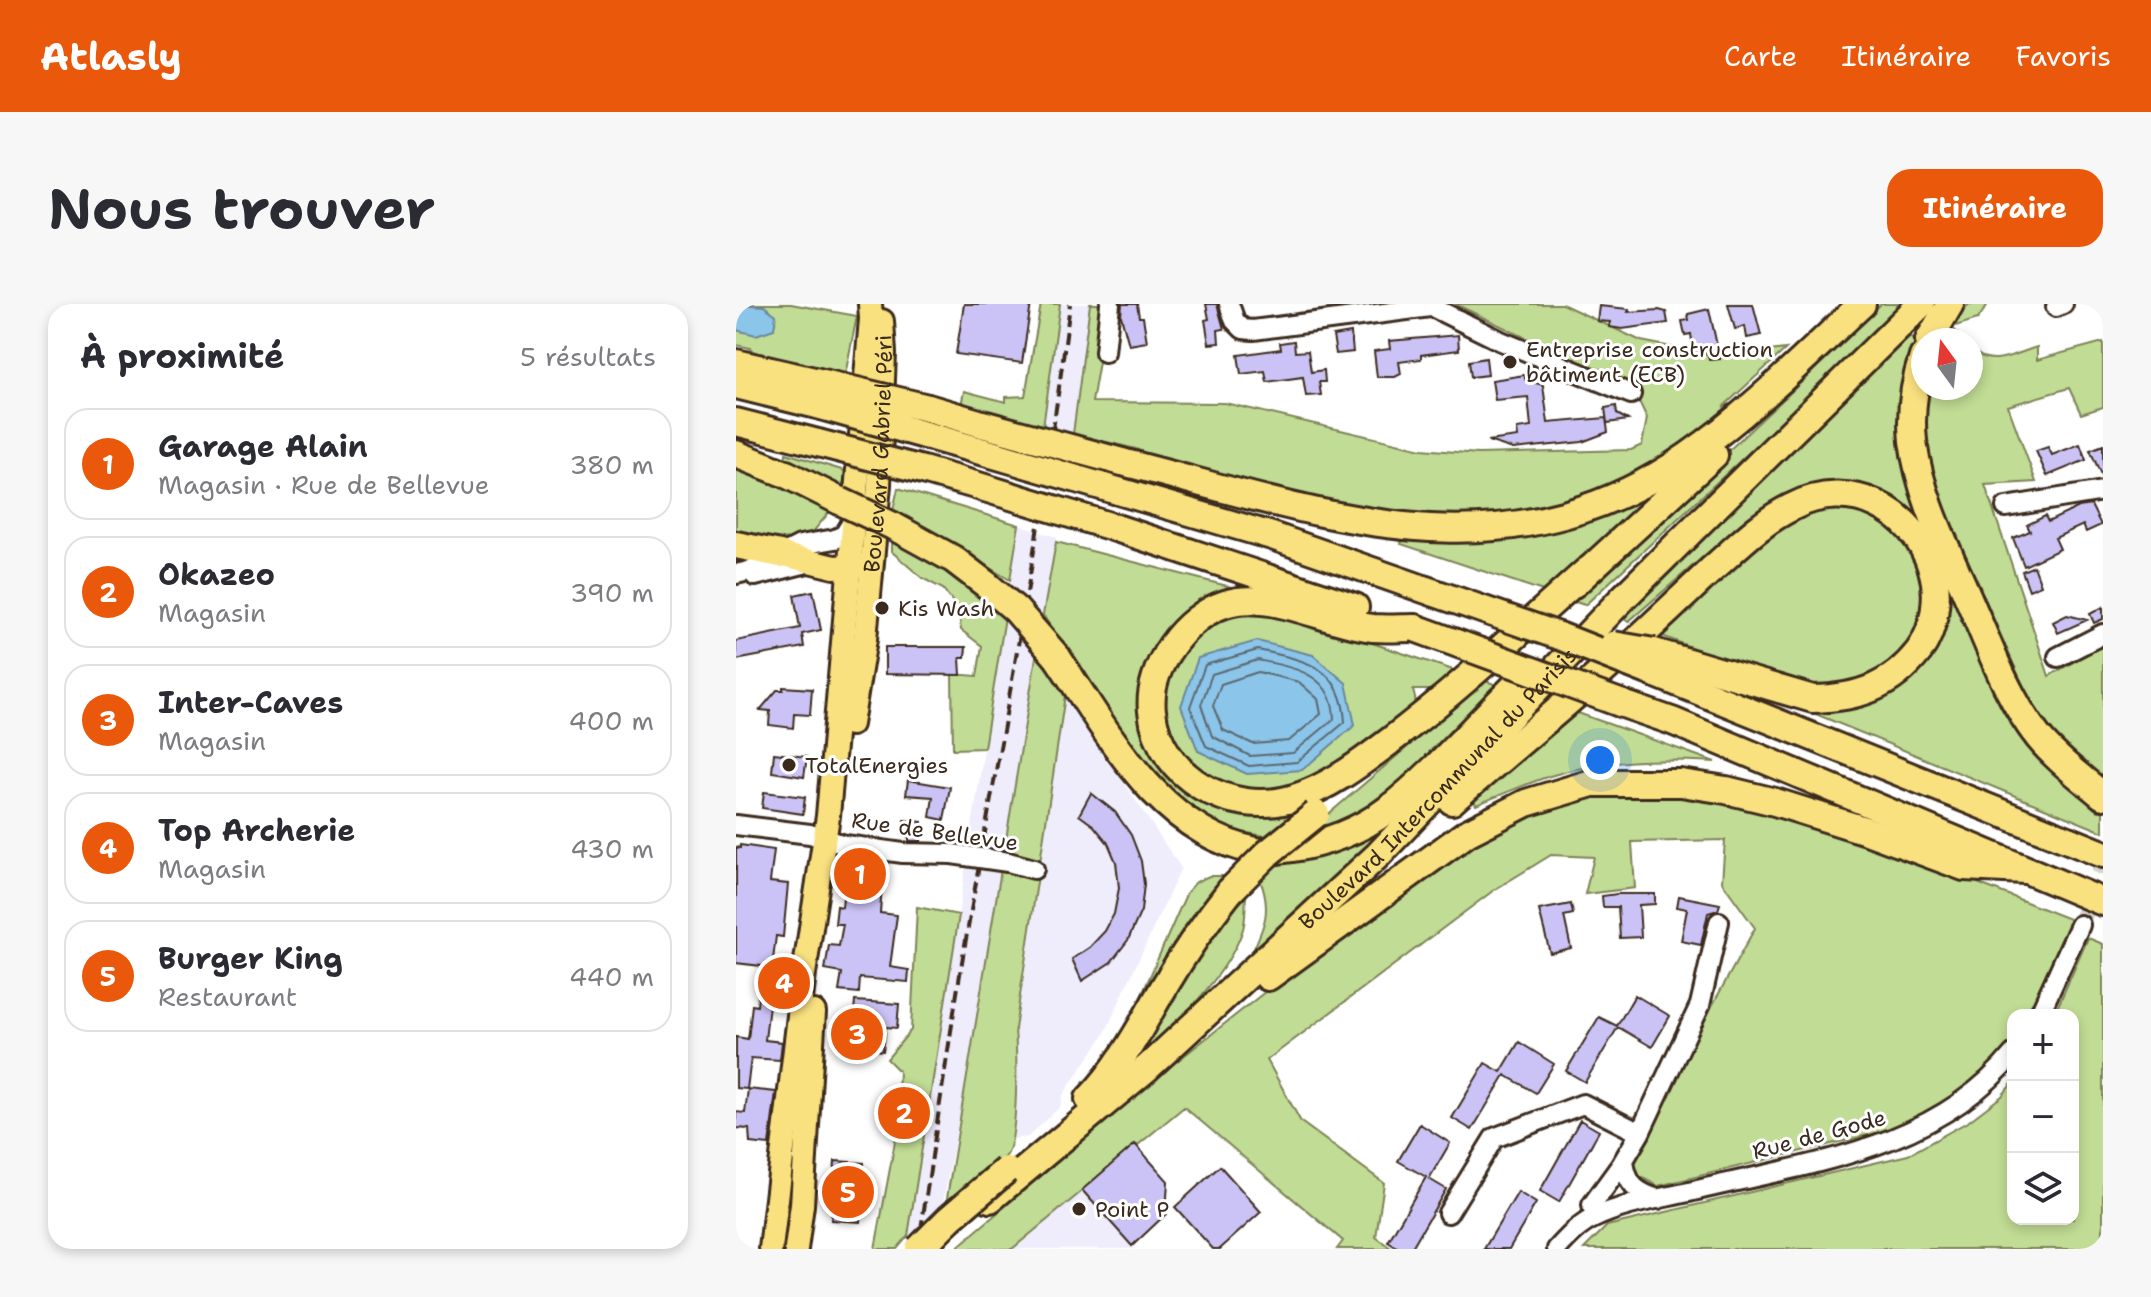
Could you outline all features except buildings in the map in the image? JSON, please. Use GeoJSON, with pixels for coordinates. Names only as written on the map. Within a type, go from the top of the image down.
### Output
{"type":"FeatureCollection","features":[{"type":"Feature","properties":{"kind":"highway"},"geometry":{"type":"LineString","coordinates":[[736,363],[925,435],[984,438],[1122,462],[1378,525],[1475,530],[1531,523],[1591,507],[1634,488],[1687,457],[1739,417],[1862,304]]}},
{"type":"Feature","properties":{"kind":"highway","name":"Boulevard Intercommunal du Parisis"},"geometry":{"type":"LineString","coordinates":[[933,1249],[1079,1111],[1110,1076],[1197,935],[1230,891],[1268,853],[1461,695],[1587,571],[1816,360],[1870,304]]}},
{"type":"Feature","properties":{"kind":"highway","name":"Boulevard Intercommunal du Parisis"},"geometry":{"type":"LineString","coordinates":[[919,1249],[949,1219],[1147,1068],[1378,855],[1623,598],[1921,304]]}},
{"type":"Feature","properties":{"kind":"highway"},"geometry":{"type":"LineString","coordinates":[[1936,328],[1950,304]]}},
{"type":"Feature","properties":{"kind":"highway"},"geometry":{"type":"LineString","coordinates":[[736,454],[786,474],[847,510],[893,526],[953,559],[1016,610],[1057,657],[1143,781],[1166,805],[1205,833],[1258,851],[1311,845],[1343,835],[1385,811],[1609,597],[1849,375]]}},
{"type":"Feature","properties":{"kind":"highway"},"geometry":{"type":"LineString","coordinates":[[736,385],[928,408],[984,438],[1118,491],[1272,536],[1559,636],[1655,663],[1813,699],[1863,693],[1886,683],[1906,667],[1923,645],[1932,621],[1936,596],[1933,573],[1916,535],[1893,512],[1870,500],[1844,497],[1818,498],[1793,506],[1758,527],[1612,663],[1269,956]]}},
{"type":"Feature","properties":{"kind":"highway"},"geometry":{"type":"LineString","coordinates":[[1913,400],[1917,466],[1926,499],[1998,667],[2040,739],[2103,796]]}},
{"type":"Feature","properties":{"kind":"highway"},"geometry":{"type":"LineString","coordinates":[[736,422],[975,485],[1113,527],[1415,628],[1672,721],[2103,902]]}},
{"type":"Feature","properties":{"kind":"highway"},"geometry":{"type":"LineString","coordinates":[[736,545],[780,554]]}},
{"type":"Feature","properties":{"kind":"highway"},"geometry":{"type":"LineString","coordinates":[[1415,628],[1372,628],[1256,600],[1227,603],[1196,617],[1173,642],[1157,675],[1151,709],[1157,734],[1184,774],[1208,791],[1228,800],[1252,805],[1295,798],[1331,781],[1413,724],[1587,571]]}},
{"type":"Feature","properties":{"kind":"highway"},"geometry":{"type":"LineString","coordinates":[[1655,663],[2103,854]]}},
{"type":"Feature","properties":{"kind":"highway"},"geometry":{"type":"LineString","coordinates":[[1147,1068],[1298,954],[1467,833],[1526,803],[1592,783],[1681,783],[1726,790],[1867,831],[1964,867],[2025,870]]}},
{"type":"Feature","properties":{"kind":"main road","name":"Boulevard Gabriel Péri"},"geometry":{"type":"LineString","coordinates":[[830,839],[846,698],[859,678],[859,553],[847,510],[871,319],[870,304]]}},
{"type":"Feature","properties":{"kind":"main road","name":"Boulevard Gabriel Péri"},"geometry":{"type":"LineString","coordinates":[[859,553],[879,485],[884,304]]}},
{"type":"Feature","properties":{"kind":"main road"},"geometry":{"type":"LineString","coordinates":[[780,554],[807,563],[859,553]]}},
{"type":"Feature","properties":{"kind":"main road"},"geometry":{"type":"LineString","coordinates":[[771,1249],[804,974],[830,839]]}},
{"type":"Feature","properties":{"kind":"main road"},"geometry":{"type":"LineString","coordinates":[[796,1249],[830,839]]}},
{"type":"Feature","properties":{"kind":"street"},"geometry":{"type":"LineString","coordinates":[[1105,352],[1110,304]]}},
{"type":"Feature","properties":{"kind":"street"},"geometry":{"type":"LineString","coordinates":[[1229,304],[1235,321],[1243,329],[1253,330],[1428,306],[1501,341],[1631,394]]}},
{"type":"Feature","properties":{"kind":"street"},"geometry":{"type":"LineString","coordinates":[[2006,507],[2103,491]]}},
{"type":"Feature","properties":{"kind":"street"},"geometry":{"type":"LineString","coordinates":[[736,576],[800,545],[859,553]]}},
{"type":"Feature","properties":{"kind":"street"},"geometry":{"type":"LineString","coordinates":[[736,576],[807,563]]}},
{"type":"Feature","properties":{"kind":"street"},"geometry":{"type":"LineString","coordinates":[[2058,657],[2103,634]]}},
{"type":"Feature","properties":{"kind":"street","name":"Rue de Bellevue"},"geometry":{"type":"LineString","coordinates":[[736,825],[903,853],[952,854],[1034,869]]}},
{"type":"Feature","properties":{"kind":"street"},"geometry":{"type":"LineString","coordinates":[[1595,1217],[1592,1205],[1640,1133],[1700,1005],[1719,922]]}},
{"type":"Feature","properties":{"kind":"street"},"geometry":{"type":"LineString","coordinates":[[2042,1009],[2080,925]]}},
{"type":"Feature","properties":{"kind":"street","name":"Rue de Gode"},"geometry":{"type":"LineString","coordinates":[[1557,1249],[1576,1229],[1595,1217],[1658,1199],[1855,1153],[1898,1138],[1960,1103],[1983,1086],[2007,1060]]}},
{"type":"Feature","properties":{"kind":"street"},"geometry":{"type":"LineString","coordinates":[[1448,1213],[1494,1138],[1583,1104],[1640,1133]]}},
{"type":"Feature","properties":{"kind":"street"},"geometry":{"type":"LineString","coordinates":[[1624,1161],[1633,1188],[1658,1199]]}},
{"type":"Feature","properties":{"kind":"shaded area"},"geometry":{"type":"Polygon","coordinates":[[[1060,304],[1090,304],[1073,434],[1043,427],[1060,304]]]}},
{"type":"Feature","properties":{"kind":"shaded area"},"geometry":{"type":"Polygon","coordinates":[[[1019,525],[1057,537],[969,1067],[934,1249],[906,1249],[1019,525]]]}},
{"type":"Feature","properties":{"kind":"shaded area"},"geometry":{"type":"Polygon","coordinates":[[[1065,695],[1181,868],[1104,1035],[1063,1095],[1060,1107],[1028,1137],[1011,1139],[1017,1061],[1014,1029],[1065,695]]]}},
{"type":"Feature","properties":{"kind":"shaded area","name":"Point P"},"geometry":{"type":"Polygon","coordinates":[[[1082,1190],[1135,1249],[1012,1249],[1082,1190]]]}},
{"type":"Feature","properties":{"kind":"green space"},"geometry":{"type":"Polygon","coordinates":[[[736,304],[791,304],[857,316],[845,375],[757,354],[750,348],[736,345],[736,304]]]}},
{"type":"Feature","properties":{"kind":"green space"},"geometry":{"type":"Polygon","coordinates":[[[1041,304],[1060,304],[1043,427],[961,405],[964,391],[1006,402],[1006,397],[1025,396],[1041,304]]]}},
{"type":"Feature","properties":{"kind":"green space"},"geometry":{"type":"Polygon","coordinates":[[[1090,304],[1109,304],[1092,402],[1225,403],[1422,449],[1478,454],[1631,450],[1642,445],[1647,418],[1633,389],[1455,304],[1562,304],[1641,341],[1722,357],[1786,349],[1723,407],[1733,403],[1652,469],[1539,513],[1456,521],[1361,515],[1162,461],[1136,449],[1073,434],[1090,304]]]}},
{"type":"Feature","properties":{"kind":"green space"},"geometry":{"type":"Polygon","coordinates":[[[1881,304],[1900,304],[1843,365],[1585,605],[1569,600],[1807,377],[1881,304]]]}},
{"type":"Feature","properties":{"kind":"green space"},"geometry":{"type":"Polygon","coordinates":[[[1969,304],[1988,304],[1978,319],[1951,328],[1969,304]]]}},
{"type":"Feature","properties":{"kind":"green space"},"geometry":{"type":"Polygon","coordinates":[[[1910,335],[1911,400],[1907,429],[1962,600],[2096,805],[2103,809],[2103,832],[1779,699],[1803,704],[1920,666],[1936,557],[1846,484],[1814,485],[1772,501],[1749,517],[1629,621],[1616,616],[1910,335]]]}},
{"type":"Feature","properties":{"kind":"green space"},"geometry":{"type":"Polygon","coordinates":[[[2103,342],[2103,407],[2081,414],[2069,388],[2008,406],[2036,482],[1985,485],[2049,676],[2103,645],[2103,783],[2054,737],[2032,706],[1925,464],[1926,400],[1983,400],[1983,357],[2002,358],[2037,347],[2037,360],[2103,342]]]}},
{"type":"Feature","properties":{"kind":"green space"},"geometry":{"type":"Polygon","coordinates":[[[786,453],[845,471],[843,487],[785,463],[786,453]]]}},
{"type":"Feature","properties":{"kind":"green space"},"geometry":{"type":"Polygon","coordinates":[[[736,466],[832,509],[813,532],[745,569],[736,570],[736,466]]]}},
{"type":"Feature","properties":{"kind":"green space"},"geometry":{"type":"Polygon","coordinates":[[[1653,487],[1656,491],[1546,592],[1401,544],[1404,536],[1653,487]]]}},
{"type":"Feature","properties":{"kind":"green space"},"geometry":{"type":"Polygon","coordinates":[[[898,488],[1019,525],[1010,580],[893,510],[898,488]]]}},
{"type":"Feature","properties":{"kind":"green space"},"geometry":{"type":"Polygon","coordinates":[[[1836,504],[1877,513],[1904,531],[1928,588],[1923,622],[1909,652],[1880,678],[1847,688],[1792,686],[1652,632],[1778,524],[1836,504]]]}},
{"type":"Feature","properties":{"kind":"green space"},"geometry":{"type":"Polygon","coordinates":[[[891,538],[947,571],[1005,617],[984,748],[953,749],[952,674],[977,676],[982,646],[961,630],[958,609],[943,589],[922,578],[891,551],[891,538]]]}},
{"type":"Feature","properties":{"kind":"green space"},"geometry":{"type":"Polygon","coordinates":[[[1056,542],[1243,590],[1207,600],[1182,614],[1163,636],[1145,669],[1177,784],[1203,802],[1229,811],[1315,799],[1265,836],[1224,829],[1196,816],[1130,749],[1043,615],[1056,542]]]}},
{"type":"Feature","properties":{"kind":"green space"},"geometry":{"type":"Polygon","coordinates":[[[1273,610],[1459,672],[1439,690],[1413,690],[1417,706],[1331,772],[1293,787],[1256,795],[1225,790],[1172,750],[1163,718],[1162,688],[1175,652],[1219,614],[1273,610]]]}},
{"type":"Feature","properties":{"kind":"green space"},"geometry":{"type":"Polygon","coordinates":[[[1037,651],[1052,669],[1065,695],[1015,1029],[1014,1128],[1004,1158],[946,1204],[1037,651]]]}},
{"type":"Feature","properties":{"kind":"green space"},"geometry":{"type":"Polygon","coordinates":[[[1485,681],[1504,687],[1413,775],[1353,819],[1305,834],[1485,681]]]}},
{"type":"Feature","properties":{"kind":"green space"},"geometry":{"type":"Polygon","coordinates":[[[1564,708],[1715,762],[1652,761],[1591,766],[1541,779],[1476,805],[1472,798],[1564,708]]]}},
{"type":"Feature","properties":{"kind":"green space"},"geometry":{"type":"Polygon","coordinates":[[[1681,790],[1865,839],[2072,920],[2037,1008],[2007,1009],[2007,1052],[1957,1098],[1893,1129],[1658,1186],[1635,1174],[1632,1163],[1755,928],[1722,882],[1725,840],[1632,842],[1635,888],[1585,894],[1594,857],[1551,855],[1494,890],[1267,1060],[1301,1122],[1384,1183],[1376,1237],[1392,1249],[1337,1249],[1343,1241],[1184,1107],[1012,1249],[955,1249],[1157,1077],[1303,962],[1471,843],[1531,811],[1594,791],[1681,790]]]}},
{"type":"Feature","properties":{"kind":"green space"},"geometry":{"type":"Polygon","coordinates":[[[1399,815],[1405,817],[1249,959],[1265,920],[1266,902],[1260,880],[1275,865],[1312,859],[1347,846],[1399,815]]]}},
{"type":"Feature","properties":{"kind":"green space"},"geometry":{"type":"Polygon","coordinates":[[[1209,876],[1223,876],[1133,1015],[1187,892],[1196,882],[1209,876]]]}},
{"type":"Feature","properties":{"kind":"green space"},"geometry":{"type":"Polygon","coordinates":[[[1246,897],[1243,929],[1222,970],[1188,1011],[1115,1081],[1215,927],[1246,897]]]}},
{"type":"Feature","properties":{"kind":"green space"},"geometry":{"type":"Polygon","coordinates":[[[917,907],[959,915],[908,1236],[897,1249],[875,1249],[896,1136],[899,1071],[887,1059],[911,1030],[917,907]]]}},
{"type":"Feature","properties":{"kind":"green space"},"geometry":{"type":"Polygon","coordinates":[[[2088,938],[2103,944],[2103,1249],[1584,1249],[1607,1226],[1908,1155],[1969,1121],[2007,1090],[2007,1225],[2079,1225],[2079,1009],[2057,1009],[2088,938]]]}},
{"type":"Feature","properties":{"kind":"water"},"geometry":{"type":"Polygon","coordinates":[[[736,304],[764,306],[776,315],[774,329],[756,335],[736,330],[736,304]]]}},
{"type":"Feature","properties":{"kind":"water"},"geometry":{"type":"Polygon","coordinates":[[[1257,641],[1313,655],[1346,683],[1355,725],[1302,770],[1247,774],[1198,751],[1181,706],[1198,658],[1257,641]]]}},
{"type":"Feature","properties":{"kind":"tunnel"},"geometry":{"type":"LineString","coordinates":[[2080,925],[2103,865]]}},
{"type":"Feature","properties":{"kind":"railway"},"geometry":{"type":"LineString","coordinates":[[918,1249],[963,956],[1034,549],[1070,304]]}},
{"type":"Feature","properties":{"kind":"place","name":"Entreprise construction bâtiment (ECB)"},"geometry":{"type":"Point","coordinates":[1510,362]}},
{"type":"Feature","properties":{"kind":"place","name":"Kis Wash"},"geometry":{"type":"Point","coordinates":[882,608]}},
{"type":"Feature","properties":{"kind":"place","name":"TotalEnergies"},"geometry":{"type":"Point","coordinates":[789,765]}},
{"type":"Feature","properties":{"kind":"place","name":"Garage Alain"},"geometry":{"type":"Point","coordinates":[860,874]}},
{"type":"Feature","properties":{"kind":"place","name":"Top Archerie"},"geometry":{"type":"Point","coordinates":[784,983]}},
{"type":"Feature","properties":{"kind":"place","name":"Inter-Caves"},"geometry":{"type":"Point","coordinates":[857,1034]}},
{"type":"Feature","properties":{"kind":"place","name":"Okazeo"},"geometry":{"type":"Point","coordinates":[904,1113]}},
{"type":"Feature","properties":{"kind":"place","name":"Burger King"},"geometry":{"type":"Point","coordinates":[848,1192]}},
{"type":"Feature","properties":{"kind":"place","name":"Point P"},"geometry":{"type":"Point","coordinates":[1079,1209]}}]}
